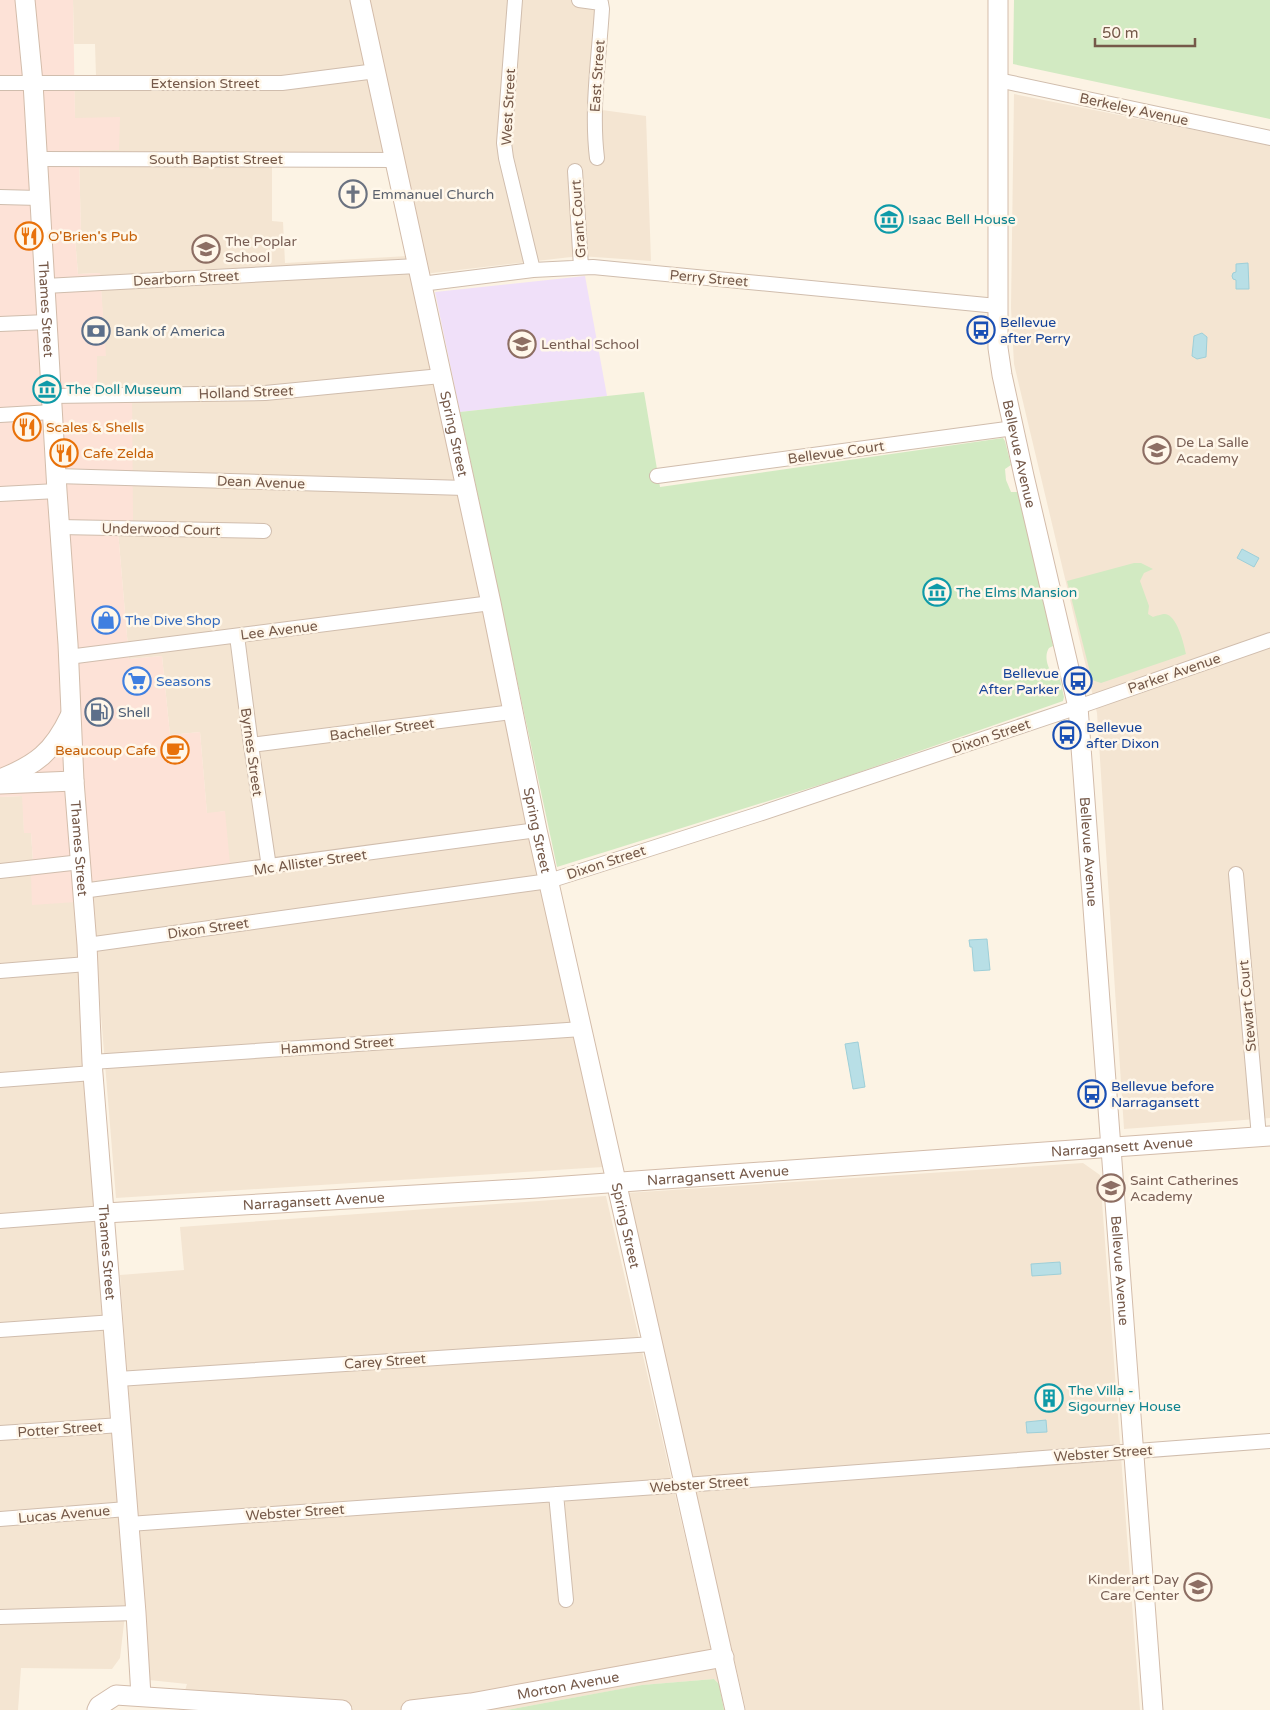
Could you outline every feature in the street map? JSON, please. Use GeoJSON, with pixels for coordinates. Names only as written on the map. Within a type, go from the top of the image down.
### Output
{"type":"FeatureCollection","features":[{"type":"Feature","properties":{"kind":"main road","name":"Thames Street"},"geometry":{"type":"LineString","coordinates":[[25,0],[33,83],[70,716],[87,945],[93,1068],[136,1613],[140,1696]]}},
{"type":"Feature","properties":{"kind":"main road","name":"Spring Street"},"geometry":{"type":"LineString","coordinates":[[360,0],[491,603],[537,830],[735,1710]]}},
{"type":"Feature","properties":{"kind":"main road","name":"Bellevue Avenue"},"geometry":{"type":"LineString","coordinates":[[998,0],[998,348],[1002,375],[1078,707],[1153,1710]]}},
{"type":"Feature","properties":{"kind":"main road"},"geometry":{"type":"LineString","coordinates":[[0,779],[31,766],[52,746],[70,716]]}},
{"type":"Feature","properties":{"kind":"main road"},"geometry":{"type":"LineString","coordinates":[[0,784],[74,781]]}},
{"type":"Feature","properties":{"kind":"main road","name":"Narragansett Avenue"},"geometry":{"type":"LineString","coordinates":[[105,1214],[616,1182],[1264,1137]]}},
{"type":"Feature","properties":{"kind":"main road","name":"Morton Avenue"},"geometry":{"type":"LineString","coordinates":[[411,1710],[471,1703],[724,1657]]}},
{"type":"Feature","properties":{"kind":"main road"},"geometry":{"type":"LineString","coordinates":[[97,1710],[99,1706],[116,1695],[140,1696],[183,1705],[342,1710]]}},
{"type":"Feature","properties":{"kind":"street","name":"West Street"},"geometry":{"type":"LineString","coordinates":[[514,0],[504,143],[533,270]]}},
{"type":"Feature","properties":{"kind":"street","name":"East Street"},"geometry":{"type":"LineString","coordinates":[[586,0],[601,3],[602,9],[594,110],[596,158]]}},
{"type":"Feature","properties":{"kind":"street","name":"Extension Street"},"geometry":{"type":"LineString","coordinates":[[0,83],[282,83],[376,71]]}},
{"type":"Feature","properties":{"kind":"street","name":"Berkeley Avenue"},"geometry":{"type":"LineString","coordinates":[[998,80],[1270,138]]}},
{"type":"Feature","properties":{"kind":"street","name":"South Baptist Street"},"geometry":{"type":"LineString","coordinates":[[37,159],[395,160]]}},
{"type":"Feature","properties":{"kind":"street","name":"Grant Court"},"geometry":{"type":"LineString","coordinates":[[575,171],[581,267]]}},
{"type":"Feature","properties":{"kind":"street"},"geometry":{"type":"LineString","coordinates":[[0,197],[39,198]]}},
{"type":"Feature","properties":{"kind":"street","name":"Perry Street"},"geometry":{"type":"LineString","coordinates":[[419,275],[581,267],[825,288],[997,306]]}},
{"type":"Feature","properties":{"kind":"street","name":"Dearborn Street"},"geometry":{"type":"LineString","coordinates":[[45,286],[419,275]]}},
{"type":"Feature","properties":{"kind":"street"},"geometry":{"type":"LineString","coordinates":[[0,324],[47,322]]}},
{"type":"Feature","properties":{"kind":"street","name":"Holland Street"},"geometry":{"type":"LineString","coordinates":[[0,415],[52,404],[265,393],[441,376]]}},
{"type":"Feature","properties":{"kind":"street","name":"Bellevue Court"},"geometry":{"type":"LineString","coordinates":[[657,476],[1014,428]]}},
{"type":"Feature","properties":{"kind":"street","name":"Dean Avenue"},"geometry":{"type":"LineString","coordinates":[[0,494],[56,483],[465,488]]}},
{"type":"Feature","properties":{"kind":"street","name":"Underwood Court"},"geometry":{"type":"LineString","coordinates":[[59,527],[264,531]]}},
{"type":"Feature","properties":{"kind":"street","name":"Lee Avenue"},"geometry":{"type":"LineString","coordinates":[[68,657],[491,603]]}},
{"type":"Feature","properties":{"kind":"street","name":"Byrnes Street"},"geometry":{"type":"LineString","coordinates":[[237,636],[269,867]]}},
{"type":"Feature","properties":{"kind":"street","name":"Parker Avenue"},"geometry":{"type":"LineString","coordinates":[[1078,707],[1270,640]]}},
{"type":"Feature","properties":{"kind":"street","name":"Dixon Street"},"geometry":{"type":"LineString","coordinates":[[87,945],[549,881],[759,814],[1078,707]]}},
{"type":"Feature","properties":{"kind":"street","name":"Bacheller Street"},"geometry":{"type":"LineString","coordinates":[[251,745],[512,712]]}},
{"type":"Feature","properties":{"kind":"street","name":"Mc Allister Street"},"geometry":{"type":"LineString","coordinates":[[82,891],[537,830]]}},
{"type":"Feature","properties":{"kind":"street"},"geometry":{"type":"LineString","coordinates":[[0,871],[81,862]]}},
{"type":"Feature","properties":{"kind":"street","name":"Stewart Court"},"geometry":{"type":"LineString","coordinates":[[1236,874],[1264,1137]]}},
{"type":"Feature","properties":{"kind":"street"},"geometry":{"type":"LineString","coordinates":[[0,970],[87,964]]}},
{"type":"Feature","properties":{"kind":"street","name":"Hammond Street"},"geometry":{"type":"LineString","coordinates":[[0,1080],[93,1068],[582,1029]]}},
{"type":"Feature","properties":{"kind":"street"},"geometry":{"type":"LineString","coordinates":[[0,1221],[105,1214]]}},
{"type":"Feature","properties":{"kind":"street"},"geometry":{"type":"LineString","coordinates":[[0,1330],[114,1322]]}},
{"type":"Feature","properties":{"kind":"street","name":"Carey Street"},"geometry":{"type":"LineString","coordinates":[[118,1379],[653,1344]]}},
{"type":"Feature","properties":{"kind":"street","name":"Potter Street"},"geometry":{"type":"LineString","coordinates":[[0,1433],[121,1426]]}},
{"type":"Feature","properties":{"kind":"street","name":"Webster Street"},"geometry":{"type":"LineString","coordinates":[[128,1516],[685,1486],[1270,1441]]}},
{"type":"Feature","properties":{"kind":"street"},"geometry":{"type":"LineString","coordinates":[[556,1494],[566,1600]]}},
{"type":"Feature","properties":{"kind":"street","name":"Lucas Avenue"},"geometry":{"type":"LineString","coordinates":[[0,1519],[128,1516]]}},
{"type":"Feature","properties":{"kind":"street"},"geometry":{"type":"LineString","coordinates":[[0,1617],[136,1613]]}},
{"type":"Feature","properties":{"kind":"shaded area"},"geometry":{"type":"Polygon","coordinates":[[[0,0],[73,0],[75,118],[120,117],[119,150],[79,151],[81,237],[75,238],[78,274],[100,273],[106,356],[97,356],[97,387],[132,388],[133,521],[118,531],[129,659],[162,656],[170,735],[200,732],[207,813],[225,811],[230,864],[76,883],[76,902],[32,905],[31,876],[33,862],[31,833],[24,833],[22,796],[0,797],[0,0]]]}},
{"type":"Feature","properties":{"kind":"shaded area"},"geometry":{"type":"Polygon","coordinates":[[[73,0],[355,0],[389,165],[272,165],[272,221],[283,222],[285,263],[408,256],[603,1167],[116,1198],[90,881],[225,811],[207,814],[200,732],[170,735],[162,656],[129,659],[118,531],[131,388],[97,387],[97,356],[105,356],[100,273],[78,274],[75,238],[81,237],[79,151],[120,118],[75,118],[74,77],[96,76],[95,44],[74,44],[73,0]]]}},
{"type":"Feature","properties":{"kind":"shaded area"},"geometry":{"type":"Polygon","coordinates":[[[368,0],[608,0],[602,110],[646,116],[651,261],[580,256],[424,274],[368,0]]]}},
{"type":"Feature","properties":{"kind":"shaded area"},"geometry":{"type":"Polygon","coordinates":[[[1014,94],[1270,145],[1270,1118],[1124,1129],[1097,713],[1014,364],[1011,308],[1014,94]]]}},
{"type":"Feature","properties":{"kind":"shaded area","name":"Lenthal School"},"geometry":{"type":"Polygon","coordinates":[[[585,276],[607,396],[460,412],[435,292],[585,276]]]}},
{"type":"Feature","properties":{"kind":"shaded area"},"geometry":{"type":"Polygon","coordinates":[[[23,796],[24,833],[31,833],[33,862],[76,902],[126,1606],[120,1658],[112,1669],[21,1668],[18,1710],[0,1710],[0,797],[23,796]]]}},
{"type":"Feature","properties":{"kind":"shaded area"},"geometry":{"type":"Polygon","coordinates":[[[1083,1163],[1100,1175],[1140,1710],[746,1710],[626,1193],[1083,1163]]]}},
{"type":"Feature","properties":{"kind":"shaded area"},"geometry":{"type":"Polygon","coordinates":[[[606,1196],[719,1684],[714,1679],[643,1685],[506,1710],[179,1710],[187,1684],[149,1680],[120,1275],[184,1270],[180,1227],[606,1196]]]}},
{"type":"Feature","properties":{"kind":"green space"},"geometry":{"type":"Polygon","coordinates":[[[1014,0],[1270,0],[1270,119],[1013,64],[1014,0]]]}},
{"type":"Feature","properties":{"kind":"green space"},"geometry":{"type":"Polygon","coordinates":[[[644,392],[660,487],[1003,438],[1011,465],[1005,469],[1006,480],[1011,492],[1018,492],[1043,593],[1053,646],[1047,651],[1047,661],[1053,674],[1059,675],[1064,697],[1063,701],[845,777],[557,867],[460,412],[644,392]]]}},
{"type":"Feature","properties":{"kind":"green space"},"geometry":{"type":"Polygon","coordinates":[[[1134,563],[1141,563],[1153,569],[1144,573],[1140,581],[1149,606],[1148,614],[1153,617],[1165,614],[1173,619],[1184,644],[1186,654],[1101,683],[1092,680],[1067,581],[1134,563]]]}},
{"type":"Feature","properties":{"kind":"green space"},"geometry":{"type":"Polygon","coordinates":[[[714,1679],[719,1684],[724,1710],[506,1710],[642,1685],[714,1679]]]}},
{"type":"Feature","properties":{"kind":"water"},"geometry":{"type":"Polygon","coordinates":[[[1248,263],[1249,289],[1236,289],[1236,280],[1232,276],[1236,272],[1236,264],[1248,263]]]}},
{"type":"Feature","properties":{"kind":"water"},"geometry":{"type":"Polygon","coordinates":[[[1202,333],[1207,337],[1206,357],[1197,359],[1192,356],[1194,336],[1202,333]]]}},
{"type":"Feature","properties":{"kind":"water"},"geometry":{"type":"Polygon","coordinates":[[[1242,549],[1259,558],[1254,567],[1237,558],[1242,549]]]}},
{"type":"Feature","properties":{"kind":"water"},"geometry":{"type":"Polygon","coordinates":[[[987,939],[990,970],[974,971],[972,947],[970,947],[969,940],[987,939]]]}},
{"type":"Feature","properties":{"kind":"water"},"geometry":{"type":"Polygon","coordinates":[[[858,1042],[865,1087],[853,1089],[845,1044],[858,1042]]]}},
{"type":"Feature","properties":{"kind":"water"},"geometry":{"type":"Polygon","coordinates":[[[1060,1262],[1061,1274],[1032,1276],[1031,1264],[1060,1262]]]}},
{"type":"Feature","properties":{"kind":"water"},"geometry":{"type":"Polygon","coordinates":[[[1046,1420],[1047,1432],[1027,1433],[1026,1422],[1046,1420]]]}},
{"type":"Feature","properties":{"kind":"place","name":"Emmanuel Church"},"geometry":{"type":"Point","coordinates":[353,194]}},
{"type":"Feature","properties":{"kind":"place","name":"Isaac Bell House"},"geometry":{"type":"Point","coordinates":[889,219]}},
{"type":"Feature","properties":{"kind":"place","name":"O'Brien's Pub"},"geometry":{"type":"Point","coordinates":[29,236]}},
{"type":"Feature","properties":{"kind":"place","name":"The Poplar School"},"geometry":{"type":"Point","coordinates":[206,249]}},
{"type":"Feature","properties":{"kind":"place","name":"Bellevue after Perry"},"geometry":{"type":"Point","coordinates":[981,330]}},
{"type":"Feature","properties":{"kind":"place","name":"Bank of America"},"geometry":{"type":"Point","coordinates":[96,331]}},
{"type":"Feature","properties":{"kind":"place","name":"Lenthal School"},"geometry":{"type":"Point","coordinates":[522,344]}},
{"type":"Feature","properties":{"kind":"place","name":"The Doll Museum"},"geometry":{"type":"Point","coordinates":[47,389]}},
{"type":"Feature","properties":{"kind":"place","name":"Scales & Shells"},"geometry":{"type":"Point","coordinates":[27,427]}},
{"type":"Feature","properties":{"kind":"place","name":"De La Salle Academy"},"geometry":{"type":"Point","coordinates":[1157,450]}},
{"type":"Feature","properties":{"kind":"place","name":"Cafe Zelda"},"geometry":{"type":"Point","coordinates":[64,453]}},
{"type":"Feature","properties":{"kind":"place","name":"The Elms Mansion"},"geometry":{"type":"Point","coordinates":[937,592]}},
{"type":"Feature","properties":{"kind":"place","name":"The Dive Shop"},"geometry":{"type":"Point","coordinates":[106,620]}},
{"type":"Feature","properties":{"kind":"place","name":"Seasons"},"geometry":{"type":"Point","coordinates":[137,681]}},
{"type":"Feature","properties":{"kind":"place","name":"Bellevue After Parker"},"geometry":{"type":"Point","coordinates":[1078,681]}},
{"type":"Feature","properties":{"kind":"place","name":"Shell"},"geometry":{"type":"Point","coordinates":[99,712]}},
{"type":"Feature","properties":{"kind":"place","name":"Bellevue after Dixon"},"geometry":{"type":"Point","coordinates":[1067,735]}},
{"type":"Feature","properties":{"kind":"place","name":"Beaucoup Cafe"},"geometry":{"type":"Point","coordinates":[175,750]}},
{"type":"Feature","properties":{"kind":"place","name":"Bellevue before Narragansett"},"geometry":{"type":"Point","coordinates":[1092,1094]}},
{"type":"Feature","properties":{"kind":"place","name":"Saint Catherines Academy"},"geometry":{"type":"Point","coordinates":[1111,1188]}},
{"type":"Feature","properties":{"kind":"place","name":"The Villa - Sigourney House"},"geometry":{"type":"Point","coordinates":[1049,1398]}},
{"type":"Feature","properties":{"kind":"place","name":"Kinderart Day Care Center"},"geometry":{"type":"Point","coordinates":[1198,1587]}}]}
